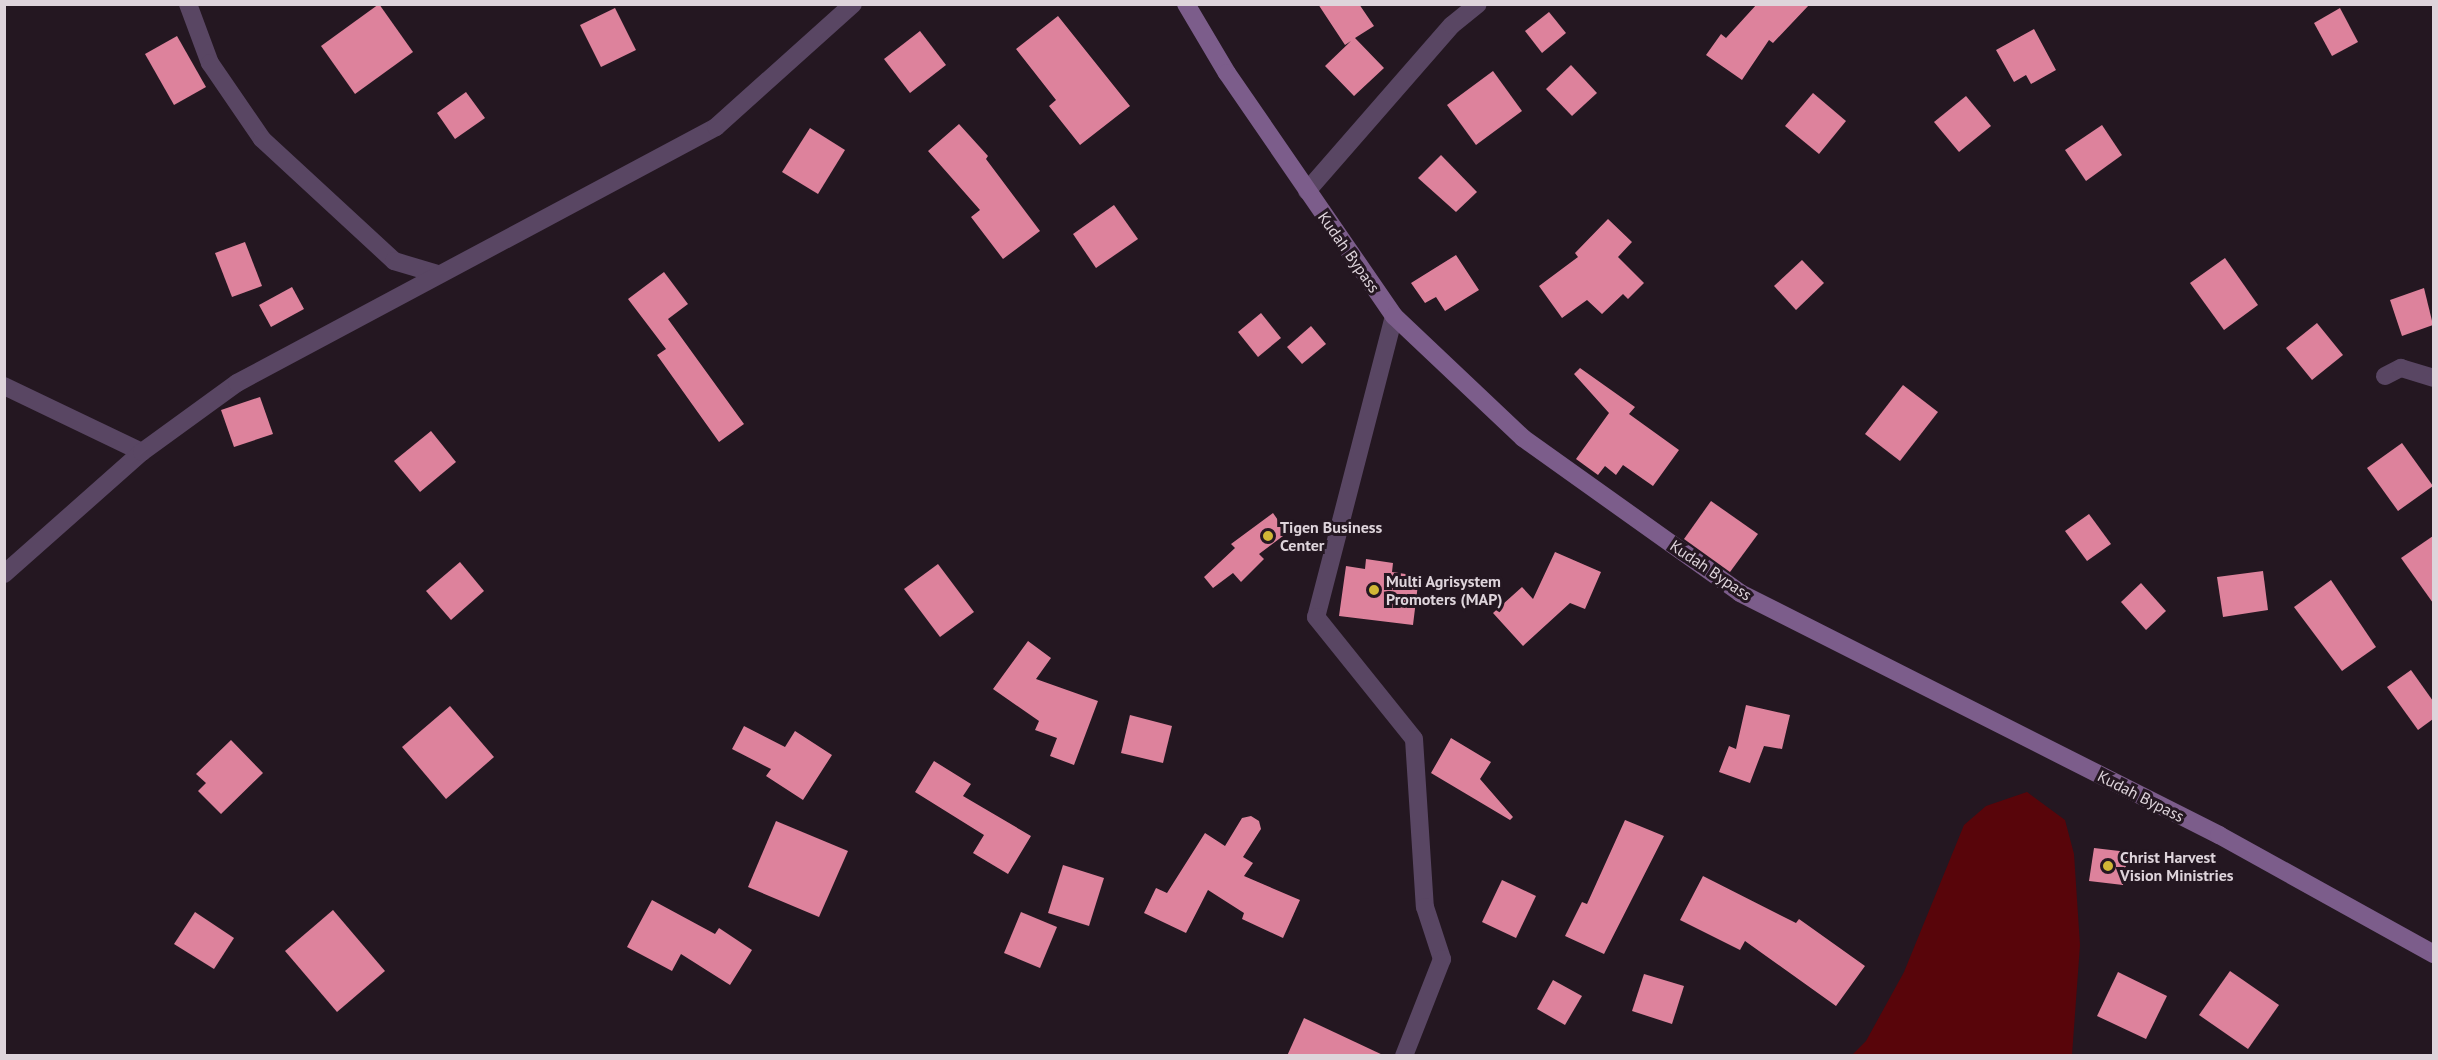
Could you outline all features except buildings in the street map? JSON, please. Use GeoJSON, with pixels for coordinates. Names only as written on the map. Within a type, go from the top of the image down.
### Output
{"type":"FeatureCollection","features":[{"type":"Feature","properties":{"kind":"street"},"geometry":{"type":"LineString","coordinates":[[188,4],[210,63],[262,139],[394,261],[438,274]]}},
{"type":"Feature","properties":{"kind":"street"},"geometry":{"type":"LineString","coordinates":[[4,574],[142,452],[237,383],[716,127],[854,4]]}},
{"type":"Feature","properties":{"kind":"street","name":"Kudah Bypass"},"geometry":{"type":"LineString","coordinates":[[1186,4],[1227,74],[1394,316],[1523,438],[1740,593],[2219,836],[2433,954]]}},
{"type":"Feature","properties":{"kind":"street"},"geometry":{"type":"LineString","coordinates":[[1307,191],[1452,25],[1478,4]]}},
{"type":"Feature","properties":{"kind":"street"},"geometry":{"type":"LineString","coordinates":[[1394,316],[1316,617],[1414,739],[1425,907],[1442,958],[1404,1056]]}},
{"type":"Feature","properties":{"kind":"street"},"geometry":{"type":"LineString","coordinates":[[2385,376],[2401,368],[2433,378]]}},
{"type":"Feature","properties":{"kind":"street"},"geometry":{"type":"LineString","coordinates":[[4,386],[142,452]]}},
{"type":"Feature","properties":{"kind":"shaded area"},"geometry":{"type":"Polygon","coordinates":[[[2027,792],[2065,820],[2074,854],[2080,945],[2072,1055],[1852,1055],[1866,1041],[1904,972],[1964,825],[1986,806],[2027,792]]]}},
{"type":"Feature","properties":{"kind":"place","name":"Tigen Business Center"},"geometry":{"type":"Point","coordinates":[1268,536]}},
{"type":"Feature","properties":{"kind":"place","name":"Multi Agrisystem Promoters (MAP)"},"geometry":{"type":"Point","coordinates":[1374,590]}},
{"type":"Feature","properties":{"kind":"place","name":"Christ Harvest Vision Ministries"},"geometry":{"type":"Point","coordinates":[2108,866]}}]}
